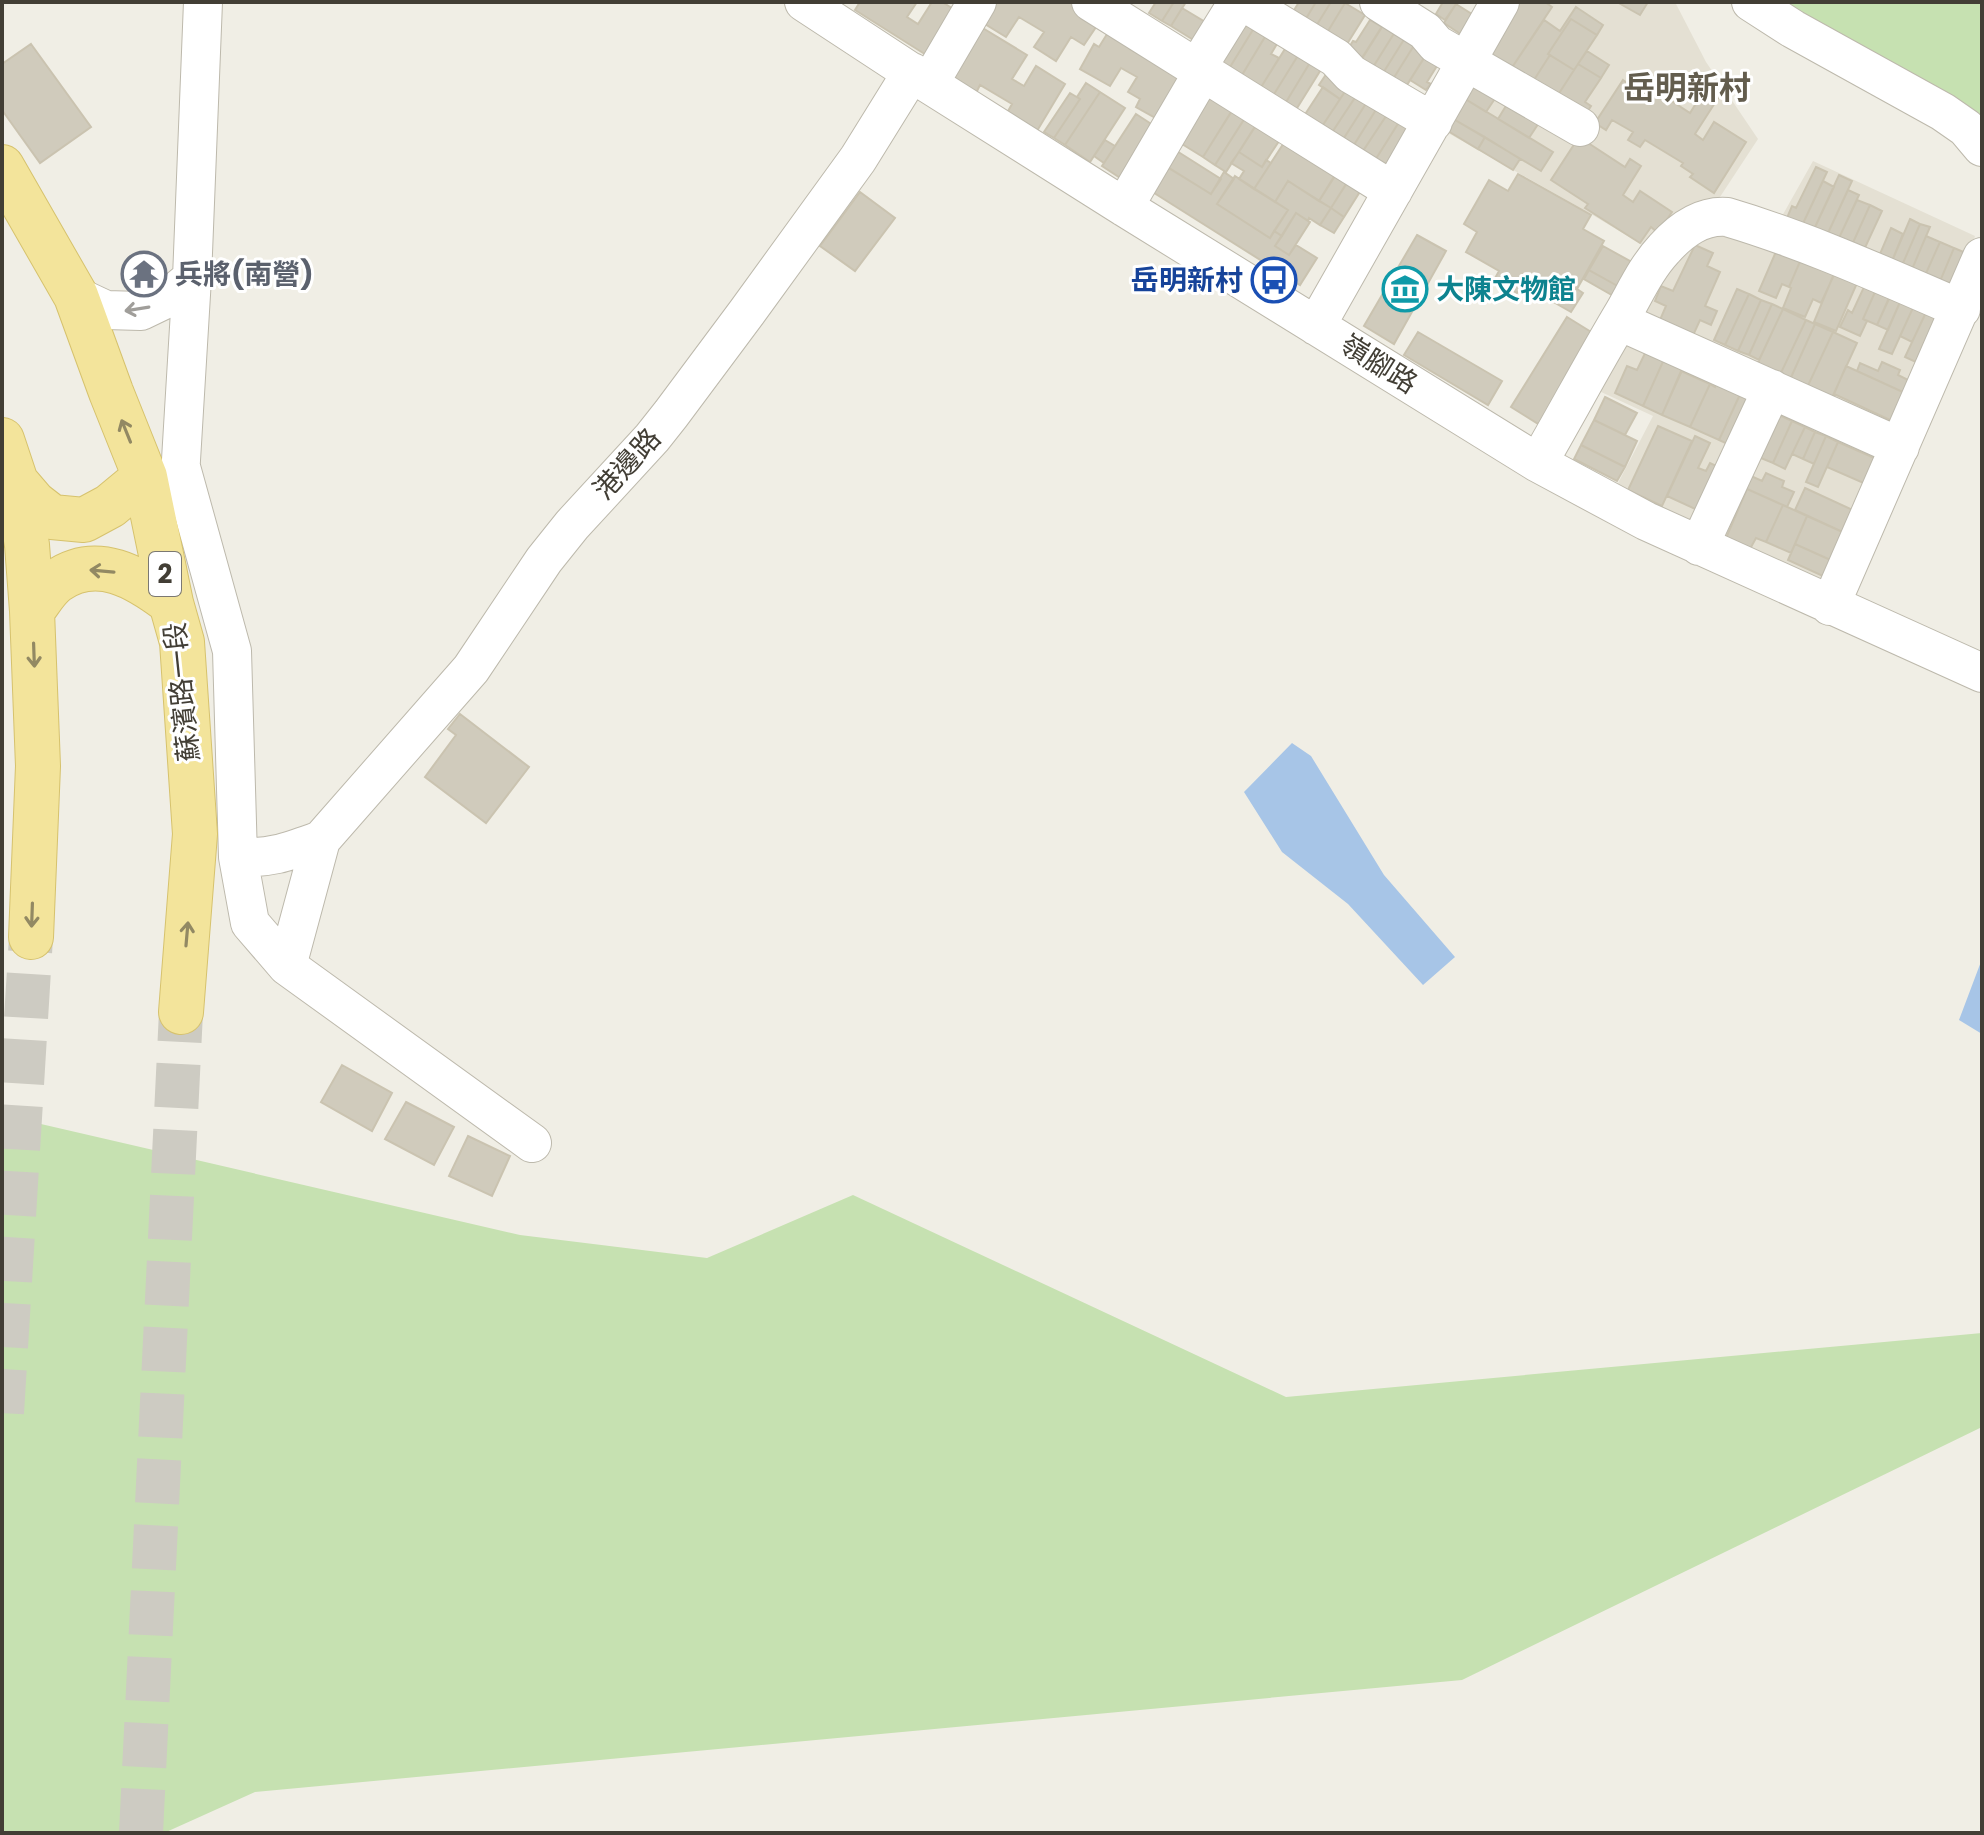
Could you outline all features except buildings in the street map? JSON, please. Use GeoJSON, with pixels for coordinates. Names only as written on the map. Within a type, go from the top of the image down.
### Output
{"type":"FeatureCollection","features":[{"type":"Feature","properties":{"kind":"main road","name":"蘇濱路一段"},"geometry":{"type":"LineString","coordinates":[[2,167],[76,296],[111,392],[163,472],[171,603],[182,642],[195,834],[181,1012]]}},
{"type":"Feature","properties":{"kind":"main road"},"geometry":{"type":"LineString","coordinates":[[2,440],[16,482],[27,545],[32,611],[38,766],[31,937]]}},
{"type":"Feature","properties":{"kind":"main road"},"geometry":{"type":"LineString","coordinates":[[16,482],[34,503],[52,517],[84,520],[163,472]]}},
{"type":"Feature","properties":{"kind":"main road"},"geometry":{"type":"LineString","coordinates":[[32,611],[54,583],[75,570],[102,568],[122,573],[149,586],[171,603]]}},
{"type":"Feature","properties":{"kind":"street"},"geometry":{"type":"LineString","coordinates":[[203,2],[192,278],[163,472],[232,651],[238,857],[250,923],[287,966],[532,1143]]}},
{"type":"Feature","properties":{"kind":"street","name":"嶺腳路"},"geometry":{"type":"LineString","coordinates":[[804,2],[1124,207],[1538,463],[1607,502],[1699,546],[1982,673]]}},
{"type":"Feature","properties":{"kind":"street","name":"港邊路"},"geometry":{"type":"LineString","coordinates":[[321,840],[471,669],[544,560],[671,414],[977,2]]}},
{"type":"Feature","properties":{"kind":"street"},"geometry":{"type":"LineString","coordinates":[[1091,2],[1393,191]]}},
{"type":"Feature","properties":{"kind":"street"},"geometry":{"type":"LineString","coordinates":[[1124,207],[1241,2],[1336,58],[1351,74],[1433,122]]}},
{"type":"Feature","properties":{"kind":"street"},"geometry":{"type":"LineString","coordinates":[[1316,326],[1500,2]]}},
{"type":"Feature","properties":{"kind":"street"},"geometry":{"type":"LineString","coordinates":[[1751,2],[1793,29],[1943,112],[1966,128],[1982,147]]}},
{"type":"Feature","properties":{"kind":"street"},"geometry":{"type":"LineString","coordinates":[[1373,7],[1425,31],[1436,44],[1580,127]]}},
{"type":"Feature","properties":{"kind":"street"},"geometry":{"type":"LineString","coordinates":[[1538,463],[1661,252],[1698,221],[1718,216],[1782,234],[1961,309]]}},
{"type":"Feature","properties":{"kind":"street"},"geometry":{"type":"LineString","coordinates":[[1830,606],[1982,257]]}},
{"type":"Feature","properties":{"kind":"street"},"geometry":{"type":"LineString","coordinates":[[76,296],[106,310],[141,311],[168,298],[192,278]]}},
{"type":"Feature","properties":{"kind":"street"},"geometry":{"type":"LineString","coordinates":[[1619,321],[1900,447]]}},
{"type":"Feature","properties":{"kind":"street"},"geometry":{"type":"LineString","coordinates":[[1699,546],[1772,389]]}},
{"type":"Feature","properties":{"kind":"street"},"geometry":{"type":"LineString","coordinates":[[238,857],[276,856],[321,840]]}},
{"type":"Feature","properties":{"kind":"street"},"geometry":{"type":"LineString","coordinates":[[287,966],[321,840]]}},
{"type":"Feature","properties":{"kind":"shaded area"},"geometry":{"type":"Polygon","coordinates":[[[1511,2],[1675,2],[1706,62],[1758,139],[1716,203],[1777,225],[1813,161],[1975,236],[1825,586],[1616,487],[1653,416],[1599,391],[1669,261],[1441,129],[1511,2]]]}},
{"type":"Feature","properties":{"kind":"green space"},"geometry":{"type":"Polygon","coordinates":[[[1779,2],[1982,2],[1982,117],[1905,70],[1779,2]]]}},
{"type":"Feature","properties":{"kind":"green space"},"geometry":{"type":"Polygon","coordinates":[[[2,1115],[520,1235],[707,1258],[853,1195],[1286,1397],[1982,1333],[1982,1427],[1462,1680],[255,1792],[164,1833],[2,1833],[2,1115]]]}},
{"type":"Feature","properties":{"kind":"water"},"geometry":{"type":"Polygon","coordinates":[[[1292,743],[1311,756],[1384,875],[1455,957],[1423,985],[1348,904],[1282,852],[1244,792],[1292,743]]]}},
{"type":"Feature","properties":{"kind":"water"},"geometry":{"type":"Polygon","coordinates":[[[1982,959],[1982,1034],[1959,1020],[1982,959]]]}},
{"type":"Feature","properties":{"kind":"tunnel"},"geometry":{"type":"LineString","coordinates":[[2,1413],[31,937]]}},
{"type":"Feature","properties":{"kind":"tunnel"},"geometry":{"type":"LineString","coordinates":[[141,1833],[181,1012]]}},
{"type":"Feature","properties":{"kind":"place","name":"兵將(南營)"},"geometry":{"type":"Point","coordinates":[144,274]}},
{"type":"Feature","properties":{"kind":"place","name":"岳明新村"},"geometry":{"type":"Point","coordinates":[1274,280]}},
{"type":"Feature","properties":{"kind":"place","name":"大陳文物館"},"geometry":{"type":"Point","coordinates":[1405,289]}},
{"type":"Feature","properties":{"kind":"district","name":"岳明新村"},"geometry":{"type":"Point","coordinates":[1687,87]}}]}
